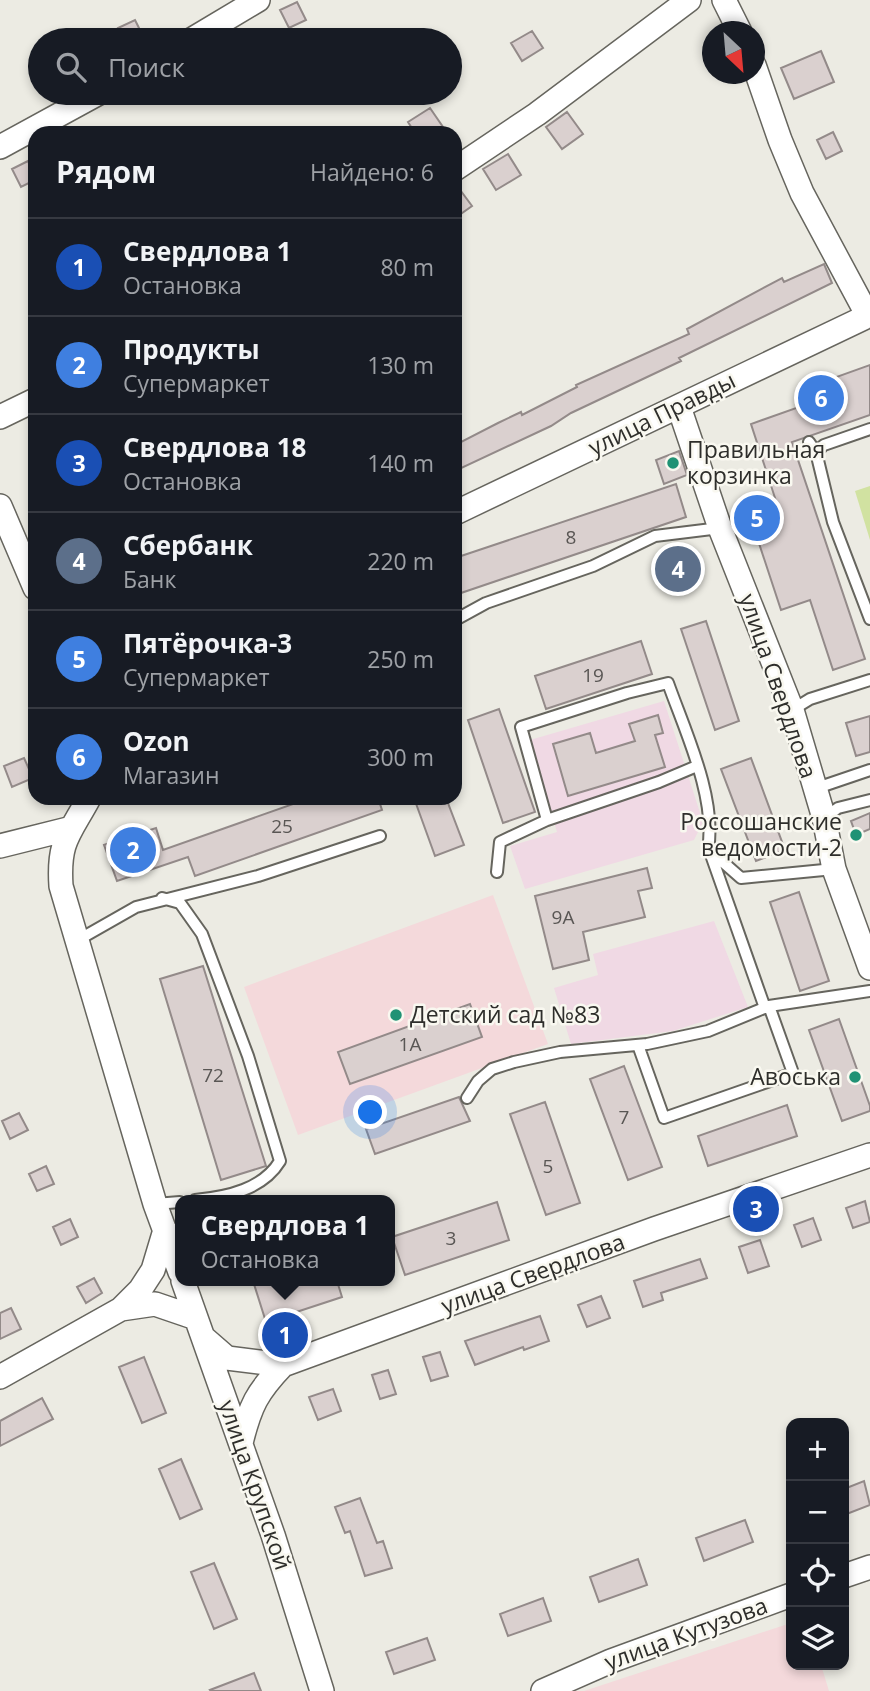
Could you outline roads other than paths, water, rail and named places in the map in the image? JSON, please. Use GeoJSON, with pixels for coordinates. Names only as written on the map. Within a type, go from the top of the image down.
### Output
{"type":"FeatureCollection","features":[{"type":"Feature","properties":{"kind":"street"},"geometry":{"type":"LineString","coordinates":[[211,28],[258,0]]}},
{"type":"Feature","properties":{"kind":"street"},"geometry":{"type":"LineString","coordinates":[[462,164],[537,114],[689,0]]}},
{"type":"Feature","properties":{"kind":"street"},"geometry":{"type":"LineString","coordinates":[[724,0],[734,21]]}},
{"type":"Feature","properties":{"kind":"street"},"geometry":{"type":"LineString","coordinates":[[761,84],[802,193],[869,315]]}},
{"type":"Feature","properties":{"kind":"street"},"geometry":{"type":"LineString","coordinates":[[38,126],[77,105]]}},
{"type":"Feature","properties":{"kind":"street"},"geometry":{"type":"LineString","coordinates":[[0,147],[28,132]]}},
{"type":"Feature","properties":{"kind":"street","name":"улица Правды"},"geometry":{"type":"LineString","coordinates":[[462,510],[869,315]]}},
{"type":"Feature","properties":{"kind":"street"},"geometry":{"type":"LineString","coordinates":[[0,417],[28,403]]}},
{"type":"Feature","properties":{"kind":"street","name":"улица Свердлова"},"geometry":{"type":"LineString","coordinates":[[679,407],[720,528],[792,710],[824,818],[834,869],[870,968]]}},
{"type":"Feature","properties":{"kind":"street"},"geometry":{"type":"LineString","coordinates":[[0,506],[28,572]]}},
{"type":"Feature","properties":{"kind":"street"},"geometry":{"type":"LineString","coordinates":[[84,805],[68,829],[59,859],[61,886],[155,1204],[175,1258]]}},
{"type":"Feature","properties":{"kind":"street"},"geometry":{"type":"LineString","coordinates":[[0,846],[68,829]]}},
{"type":"Feature","properties":{"kind":"street","name":"улица Свердлова"},"geometry":{"type":"LineString","coordinates":[[241,1443],[249,1410],[259,1390],[283,1365],[654,1229],[870,1155]]}},
{"type":"Feature","properties":{"kind":"street"},"geometry":{"type":"LineString","coordinates":[[0,1377],[121,1309],[140,1290],[153,1270],[165,1230]]}},
{"type":"Feature","properties":{"kind":"street","name":"улица Крупской"},"geometry":{"type":"LineString","coordinates":[[185,1286],[241,1443],[321,1691]]}},
{"type":"Feature","properties":{"kind":"street"},"geometry":{"type":"LineString","coordinates":[[121,1309],[155,1304],[200,1328],[227,1358],[283,1365]]}},
{"type":"Feature","properties":{"kind":"street"},"geometry":{"type":"LineString","coordinates":[[849,1574],[870,1567]]}},
{"type":"Feature","properties":{"kind":"street","name":"улица Кутузова"},"geometry":{"type":"LineString","coordinates":[[543,1691],[611,1661],[786,1597]]}},
{"type":"Feature","properties":{"kind":"lane"},"geometry":{"type":"LineString","coordinates":[[817,452],[824,445],[870,429]]}},
{"type":"Feature","properties":{"kind":"lane"},"geometry":{"type":"LineString","coordinates":[[809,442],[817,452],[833,522],[870,619]]}},
{"type":"Feature","properties":{"kind":"lane"},"geometry":{"type":"LineString","coordinates":[[462,616],[486,603],[593,566],[655,536],[720,528]]}},
{"type":"Feature","properties":{"kind":"lane"},"geometry":{"type":"LineString","coordinates":[[792,710],[810,699],[870,680]]}},
{"type":"Feature","properties":{"kind":"lane"},"geometry":{"type":"LineString","coordinates":[[547,820],[520,733],[521,727],[668,683],[697,766],[712,825],[708,849],[793,1073],[664,1118],[638,1045]]}},
{"type":"Feature","properties":{"kind":"lane"},"geometry":{"type":"LineString","coordinates":[[497,872],[500,842],[547,820],[659,782],[697,766]]}},
{"type":"Feature","properties":{"kind":"lane"},"geometry":{"type":"LineString","coordinates":[[814,789],[870,770]]}},
{"type":"Feature","properties":{"kind":"lane"},"geometry":{"type":"LineString","coordinates":[[824,818],[838,807],[870,800]]}},
{"type":"Feature","properties":{"kind":"lane"},"geometry":{"type":"LineString","coordinates":[[78,940],[136,907],[162,898],[258,876],[380,836]]}},
{"type":"Feature","properties":{"kind":"lane"},"geometry":{"type":"LineString","coordinates":[[708,849],[741,878],[834,869]]}},
{"type":"Feature","properties":{"kind":"lane"},"geometry":{"type":"LineString","coordinates":[[162,898],[180,903],[202,934],[248,1056],[281,1161],[270,1178],[229,1195]]}},
{"type":"Feature","properties":{"kind":"lane"},"geometry":{"type":"LineString","coordinates":[[467,1098],[478,1081],[492,1069],[514,1062],[560,1052],[638,1045],[708,1031],[767,1007],[870,991]]}},
{"type":"Feature","properties":{"kind":"lane"},"geometry":{"type":"LineString","coordinates":[[155,1204],[175,1202]]}},
{"type":"Feature","properties":{"kind":"place","name":"Ozon"},"geometry":{"type":"Point","coordinates":[821,398]}},
{"type":"Feature","properties":{"kind":"place","name":"Правильная корзинка"},"geometry":{"type":"Point","coordinates":[673,463]}},
{"type":"Feature","properties":{"kind":"place","name":"Пятёрочка-3"},"geometry":{"type":"Point","coordinates":[757,518]}},
{"type":"Feature","properties":{"kind":"place","name":"Сбербанк"},"geometry":{"type":"Point","coordinates":[678,569]}},
{"type":"Feature","properties":{"kind":"place","name":"Россошанские ведомости-2"},"geometry":{"type":"Point","coordinates":[856,835]}},
{"type":"Feature","properties":{"kind":"place","name":"Продукты"},"geometry":{"type":"Point","coordinates":[133,850]}},
{"type":"Feature","properties":{"kind":"place","name":"Детский сад №83"},"geometry":{"type":"Point","coordinates":[396,1015]}},
{"type":"Feature","properties":{"kind":"place","name":"Авоська"},"geometry":{"type":"Point","coordinates":[855,1077]}},
{"type":"Feature","properties":{"kind":"place","name":"Свердлова 18"},"geometry":{"type":"Point","coordinates":[756,1209]}},
{"type":"Feature","properties":{"kind":"place","name":"Свердлова 1"},"geometry":{"type":"Point","coordinates":[285,1335]}}]}
